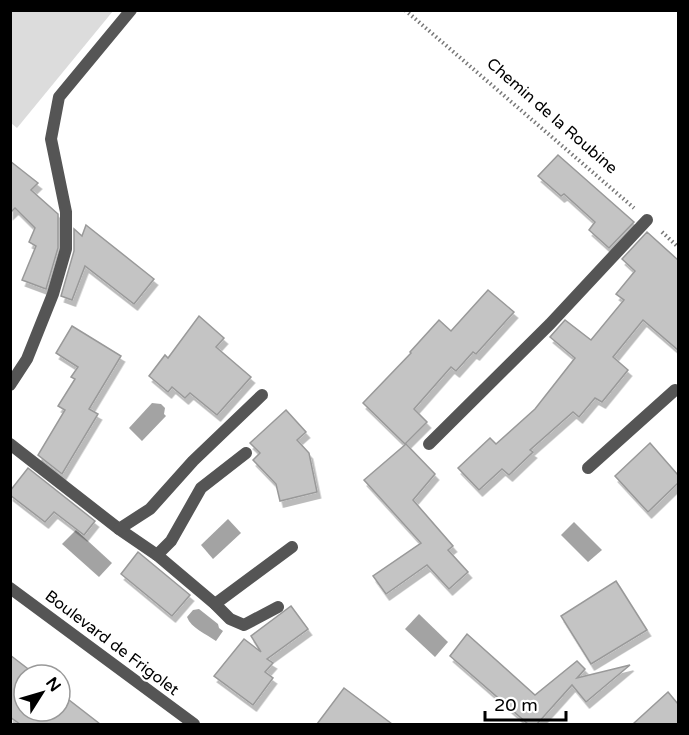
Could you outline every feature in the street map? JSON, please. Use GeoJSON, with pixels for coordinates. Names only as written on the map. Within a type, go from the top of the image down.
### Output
{"type":"FeatureCollection","features":[{"type":"Feature","properties":{"kind":"street"},"geometry":{"type":"LineString","coordinates":[[10,385],[27,359],[53,294],[66,249],[66,212],[51,139],[58,97],[131,10]]}},
{"type":"Feature","properties":{"kind":"street"},"geometry":{"type":"LineString","coordinates":[[429,444],[550,324],[647,220]]}},
{"type":"Feature","properties":{"kind":"street"},"geometry":{"type":"LineString","coordinates":[[588,468],[677,390]]}},
{"type":"Feature","properties":{"kind":"street"},"geometry":{"type":"LineString","coordinates":[[119,529],[150,509],[193,461],[262,395]]}},
{"type":"Feature","properties":{"kind":"street"},"geometry":{"type":"LineString","coordinates":[[10,444],[119,529],[157,555],[230,619],[243,625],[278,607]]}},
{"type":"Feature","properties":{"kind":"street"},"geometry":{"type":"LineString","coordinates":[[157,555],[171,541],[201,488],[246,453]]}},
{"type":"Feature","properties":{"kind":"street"},"geometry":{"type":"LineString","coordinates":[[215,604],[292,547]]}},
{"type":"Feature","properties":{"kind":"street","name":"Boulevard de Frigolet"},"geometry":{"type":"LineString","coordinates":[[10,588],[194,724]]}},
{"type":"Feature","properties":{"kind":"path","name":"Chemin de la Roubine"},"geometry":{"type":"LineString","coordinates":[[405,10],[678,247]]}},
{"type":"Feature","properties":{"kind":"shaded area"},"geometry":{"type":"Polygon","coordinates":[[[10,11],[113,11],[17,128],[11,123],[10,11]]]}},
{"type":"Feature","properties":{"kind":"shaded area"},"geometry":{"type":"Polygon","coordinates":[[[152,403],[161,404],[165,408],[166,416],[142,441],[129,428],[152,403]]]}},
{"type":"Feature","properties":{"kind":"shaded area"},"geometry":{"type":"Polygon","coordinates":[[[228,519],[241,533],[213,559],[201,545],[228,519]]]}},
{"type":"Feature","properties":{"kind":"shaded area"},"geometry":{"type":"Polygon","coordinates":[[[574,522],[602,550],[588,562],[561,535],[574,522]]]}},
{"type":"Feature","properties":{"kind":"shaded area"},"geometry":{"type":"Polygon","coordinates":[[[76,530],[112,563],[99,577],[62,544],[76,530]]]}},
{"type":"Feature","properties":{"kind":"shaded area"},"geometry":{"type":"Polygon","coordinates":[[[199,609],[223,631],[216,641],[195,628],[189,621],[187,617],[193,610],[199,609]]]}},
{"type":"Feature","properties":{"kind":"shaded area"},"geometry":{"type":"Polygon","coordinates":[[[419,614],[448,642],[435,657],[405,629],[419,614]]]}},
{"type":"Feature","properties":{"kind":"building"},"geometry":{"type":"Polygon","coordinates":[[[558,155],[634,222],[609,248],[589,230],[595,222],[564,194],[561,196],[538,176],[558,155]]]}},
{"type":"Feature","properties":{"kind":"building"},"geometry":{"type":"Polygon","coordinates":[[[10,161],[38,183],[31,190],[58,214],[58,248],[46,289],[22,280],[36,246],[29,242],[35,228],[15,208],[10,213],[10,161]]]}},
{"type":"Feature","properties":{"kind":"building"},"geometry":{"type":"Polygon","coordinates":[[[86,225],[154,279],[134,304],[85,266],[72,300],[61,296],[74,251],[74,229],[82,236],[86,225]]]}},
{"type":"Feature","properties":{"kind":"building"},"geometry":{"type":"Polygon","coordinates":[[[647,232],[678,260],[678,350],[643,320],[613,357],[628,370],[602,402],[595,398],[579,417],[573,412],[530,450],[533,452],[509,475],[502,469],[479,490],[458,468],[490,438],[496,444],[535,409],[575,358],[550,337],[565,320],[591,340],[624,300],[616,294],[635,271],[622,259],[647,232]]]}},
{"type":"Feature","properties":{"kind":"building"},"geometry":{"type":"Polygon","coordinates":[[[488,290],[514,312],[476,354],[473,352],[456,371],[451,367],[414,409],[427,422],[405,444],[363,403],[439,320],[451,331],[488,290]]]}},
{"type":"Feature","properties":{"kind":"building"},"geometry":{"type":"Polygon","coordinates":[[[199,316],[224,338],[216,347],[251,377],[217,415],[190,393],[185,398],[172,387],[168,392],[149,376],[165,355],[168,358],[199,316]]]}},
{"type":"Feature","properties":{"kind":"building"},"geometry":{"type":"Polygon","coordinates":[[[72,326],[121,356],[89,409],[98,414],[62,474],[38,455],[65,410],[58,406],[75,379],[71,377],[78,367],[56,353],[72,326]]]}},
{"type":"Feature","properties":{"kind":"building"},"geometry":{"type":"Polygon","coordinates":[[[286,410],[306,432],[297,440],[309,453],[317,492],[280,501],[276,484],[253,460],[260,453],[250,443],[286,410]]]}},
{"type":"Feature","properties":{"kind":"building"},"geometry":{"type":"Polygon","coordinates":[[[650,443],[678,475],[678,483],[648,512],[615,476],[650,443]]]}},
{"type":"Feature","properties":{"kind":"building"},"geometry":{"type":"Polygon","coordinates":[[[406,444],[435,474],[413,500],[453,546],[448,550],[468,572],[449,589],[427,565],[386,594],[373,576],[421,543],[364,480],[406,444]]]}},
{"type":"Feature","properties":{"kind":"building"},"geometry":{"type":"Polygon","coordinates":[[[28,468],[95,521],[84,535],[54,512],[45,522],[10,495],[10,491],[28,468]]]}},
{"type":"Feature","properties":{"kind":"building"},"geometry":{"type":"Polygon","coordinates":[[[138,552],[190,595],[172,616],[121,574],[138,552]]]}},
{"type":"Feature","properties":{"kind":"building"},"geometry":{"type":"Polygon","coordinates":[[[616,581],[647,630],[591,664],[561,616],[616,581]]]}},
{"type":"Feature","properties":{"kind":"building"},"geometry":{"type":"Polygon","coordinates":[[[291,606],[308,629],[267,659],[273,663],[265,672],[273,678],[253,705],[214,676],[244,639],[261,652],[251,636],[291,606]]]}},
{"type":"Feature","properties":{"kind":"building"},"geometry":{"type":"Polygon","coordinates":[[[467,634],[535,695],[577,661],[585,669],[577,678],[630,665],[586,702],[572,685],[537,724],[528,724],[450,656],[467,634]]]}},
{"type":"Feature","properties":{"kind":"building"},"geometry":{"type":"Polygon","coordinates":[[[10,655],[20,663],[12,663],[12,718],[10,717],[10,655]]]}},
{"type":"Feature","properties":{"kind":"building"},"geometry":{"type":"Polygon","coordinates":[[[344,688],[392,724],[317,724],[344,688]]]}},
{"type":"Feature","properties":{"kind":"building"},"geometry":{"type":"Polygon","coordinates":[[[668,692],[678,704],[678,724],[633,724],[668,692]]]}},
{"type":"Feature","properties":{"kind":"building"},"geometry":{"type":"Polygon","coordinates":[[[72,702],[100,724],[20,724],[72,723],[72,702]]]}}]}
